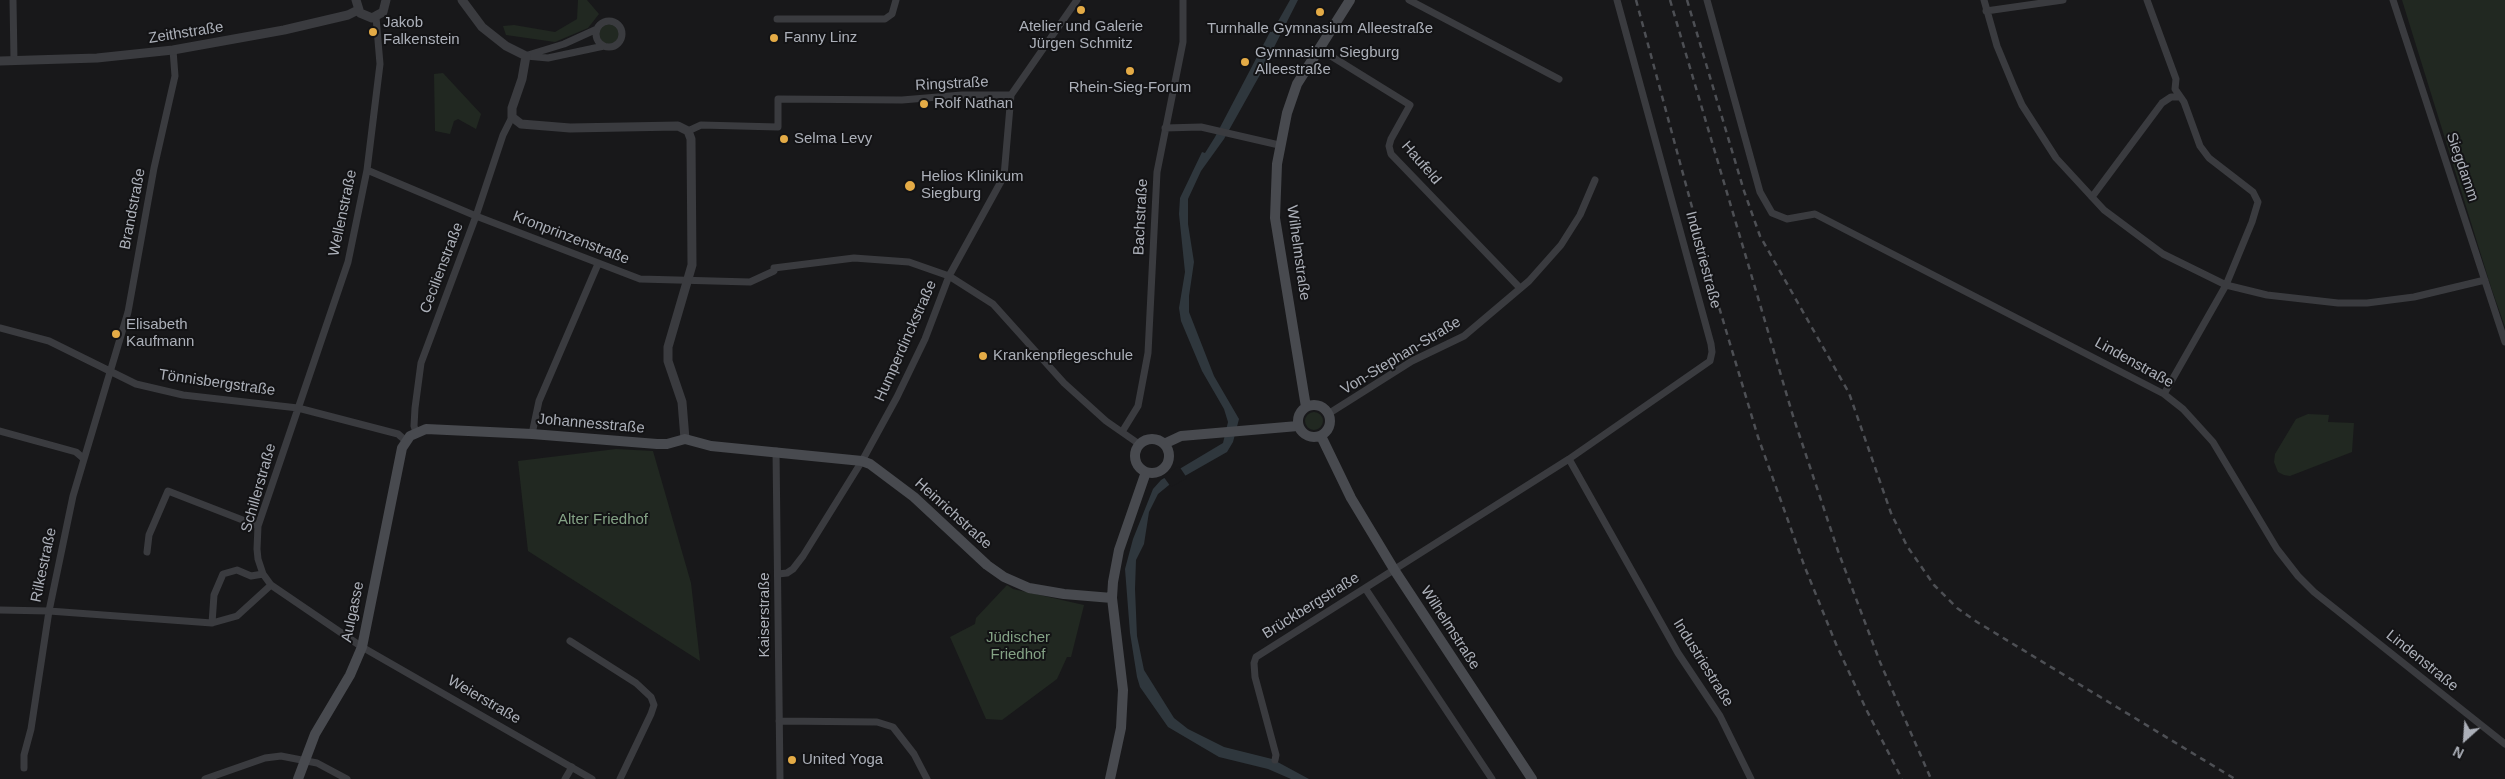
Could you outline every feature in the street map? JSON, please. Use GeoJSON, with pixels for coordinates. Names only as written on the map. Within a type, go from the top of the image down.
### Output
{"type":"FeatureCollection","features":[{"type":"Feature","properties":{"kind":"main road","name":"Wilhelmstraße"},"geometry":{"type":"LineString","coordinates":[[1306,407],[1275,218],[1279,145],[1297,84],[1350,0]]}},
{"type":"Feature","properties":{"kind":"main road"},"geometry":{"type":"LineString","coordinates":[[1306,407],[1321,407],[1328,414],[1330,424],[1321,436],[1308,437],[1298,426],[1300,413],[1306,407]]}},
{"type":"Feature","properties":{"kind":"main road"},"geometry":{"type":"LineString","coordinates":[[1164,444],[1181,436],[1298,426]]}},
{"type":"Feature","properties":{"kind":"main road","name":"Johannesstraße"},"geometry":{"type":"LineString","coordinates":[[416,432],[426,429],[453,429],[657,444],[685,439],[711,446],[776,451]]}},
{"type":"Feature","properties":{"kind":"main road"},"geometry":{"type":"LineString","coordinates":[[406,441],[416,432]]}},
{"type":"Feature","properties":{"kind":"main road","name":"Wilhelmstraße"},"geometry":{"type":"LineString","coordinates":[[1321,436],[1351,498],[1395,571],[1532,779]]}},
{"type":"Feature","properties":{"kind":"main road"},"geometry":{"type":"LineString","coordinates":[[1154,439],[1164,444],[1169,457],[1165,466],[1157,472],[1146,472],[1138,466],[1135,457],[1140,444],[1146,440],[1154,439]]}},
{"type":"Feature","properties":{"kind":"main road","name":"Aulgasse"},"geometry":{"type":"LineString","coordinates":[[298,779],[315,734],[357,662],[362,647],[398,462],[406,441]]}},
{"type":"Feature","properties":{"kind":"main road","name":"Heinrichstraße"},"geometry":{"type":"LineString","coordinates":[[776,451],[862,461],[870,464],[914,497],[988,565],[1004,577],[1030,588],[1064,594],[1112,598]]}},
{"type":"Feature","properties":{"kind":"main road"},"geometry":{"type":"LineString","coordinates":[[1110,779],[1121,728],[1123,690],[1112,598],[1119,550],[1146,472]]}},
{"type":"Feature","properties":{"kind":"street"},"geometry":{"type":"LineString","coordinates":[[13,0],[14,60]]}},
{"type":"Feature","properties":{"kind":"street"},"geometry":{"type":"LineString","coordinates":[[356,0],[358,10],[364,16],[376,17],[383,12],[386,0]]}},
{"type":"Feature","properties":{"kind":"street"},"geometry":{"type":"LineString","coordinates":[[462,0],[487,32],[526,56],[548,58],[604,46],[612,47],[620,43],[623,34],[622,28],[616,22],[608,21],[577,39],[526,56]]}},
{"type":"Feature","properties":{"kind":"street"},"geometry":{"type":"LineString","coordinates":[[777,19],[875,19],[889,17],[896,0]]}},
{"type":"Feature","properties":{"kind":"street","name":"Ringstraße"},"geometry":{"type":"LineString","coordinates":[[688,131],[701,124],[778,127],[778,99],[902,100],[962,95],[1011,95],[1077,0]]}},
{"type":"Feature","properties":{"kind":"street","name":"Bachstraße"},"geometry":{"type":"LineString","coordinates":[[1122,432],[1138,406],[1148,353],[1157,172],[1183,42],[1184,0]]}},
{"type":"Feature","properties":{"kind":"street"},"geometry":{"type":"LineString","coordinates":[[1409,0],[1559,79]]}},
{"type":"Feature","properties":{"kind":"street","name":"Industriestraße"},"geometry":{"type":"LineString","coordinates":[[1395,571],[1569,459],[1704,367],[1710,361],[1712,352],[1617,0]]}},
{"type":"Feature","properties":{"kind":"street","name":"Lindenstraße"},"geometry":{"type":"LineString","coordinates":[[1707,0],[1760,192],[1767,207],[1775,216],[1787,219],[1815,214],[2164,394],[2183,409],[2213,442],[2277,549],[2298,576],[2314,592],[2505,744]]}},
{"type":"Feature","properties":{"kind":"street"},"geometry":{"type":"LineString","coordinates":[[1984,0],[1997,46],[2022,105],[2056,158],[2104,210],[2144,241],[2176,261],[2226,285],[2267,296],[2353,303],[2414,298],[2485,280]]}},
{"type":"Feature","properties":{"kind":"street"},"geometry":{"type":"LineString","coordinates":[[1986,11],[2063,0]]}},
{"type":"Feature","properties":{"kind":"street"},"geometry":{"type":"LineString","coordinates":[[2147,0],[2176,78],[2175,89],[2184,102],[2205,154],[2253,192],[2258,202],[2258,208],[2226,285],[2164,394]]}},
{"type":"Feature","properties":{"kind":"street","name":"Siegdamm"},"geometry":{"type":"LineString","coordinates":[[2393,0],[2505,342]]}},
{"type":"Feature","properties":{"kind":"street","name":"Zeithstraße"},"geometry":{"type":"LineString","coordinates":[[0,61],[97,58],[173,50],[286,29],[348,15],[358,10]]}},
{"type":"Feature","properties":{"kind":"street","name":"Wellenstraße"},"geometry":{"type":"LineString","coordinates":[[298,408],[348,262],[367,170],[380,64],[376,17]]}},
{"type":"Feature","properties":{"kind":"street"},"geometry":{"type":"LineString","coordinates":[[597,29],[596,38],[604,46]]}},
{"type":"Feature","properties":{"kind":"street","name":"Haufeld"},"geometry":{"type":"LineString","coordinates":[[1318,48],[1410,105],[1388,146],[1391,154],[1520,288]]}},
{"type":"Feature","properties":{"kind":"street","name":"Brandstraße"},"geometry":{"type":"LineString","coordinates":[[111,372],[128,312],[154,168],[175,76],[173,50]]}},
{"type":"Feature","properties":{"kind":"street","name":"Cecilienstraße"},"geometry":{"type":"LineString","coordinates":[[416,432],[414,426],[415,408],[422,362],[476,216],[503,135],[512,117],[512,108],[522,79],[526,56]]}},
{"type":"Feature","properties":{"kind":"street","name":"Humperdinckstraße"},"geometry":{"type":"LineString","coordinates":[[778,574],[787,573],[798,564],[862,461],[897,397],[924,339],[949,276],[1004,176],[1011,95]]}},
{"type":"Feature","properties":{"kind":"street"},"geometry":{"type":"LineString","coordinates":[[2092,198],[2162,103],[2171,97],[2179,97]]}},
{"type":"Feature","properties":{"kind":"street"},"geometry":{"type":"LineString","coordinates":[[512,117],[520,124],[530,126],[570,128],[678,126],[688,131],[691,139],[692,264],[689,280],[668,347],[668,361],[682,402],[685,439]]}},
{"type":"Feature","properties":{"kind":"street"},"geometry":{"type":"LineString","coordinates":[[1165,128],[1201,127],[1279,145]]}},
{"type":"Feature","properties":{"kind":"street","name":"Kronprinzenstraße"},"geometry":{"type":"LineString","coordinates":[[367,170],[476,216],[640,279],[750,282],[774,270],[854,258],[909,262],[949,276],[993,304],[1064,383],[1106,421],[1140,444]]}},
{"type":"Feature","properties":{"kind":"street","name":"Von-Stephan-Straße"},"geometry":{"type":"LineString","coordinates":[[1328,414],[1412,361],[1464,336],[1520,288],[1549,261],[1562,245],[1580,215],[1596,180]]}},
{"type":"Feature","properties":{"kind":"street"},"geometry":{"type":"LineString","coordinates":[[532,434],[539,400],[598,264]]}},
{"type":"Feature","properties":{"kind":"street","name":"Tönnisbergstraße"},"geometry":{"type":"LineString","coordinates":[[0,328],[49,342],[136,384],[183,395],[298,408],[398,434],[406,441]]}},
{"type":"Feature","properties":{"kind":"street","name":"Rilkestraße"},"geometry":{"type":"LineString","coordinates":[[24,768],[24,755],[31,729],[49,611],[83,458],[111,372]]}},
{"type":"Feature","properties":{"kind":"street","name":"Schillerstraße"},"geometry":{"type":"LineString","coordinates":[[298,408],[258,526],[256,549],[264,574],[271,585],[362,647]]}},
{"type":"Feature","properties":{"kind":"street"},"geometry":{"type":"LineString","coordinates":[[0,431],[76,452],[83,458]]}},
{"type":"Feature","properties":{"kind":"street","name":"Kaiserstraße"},"geometry":{"type":"LineString","coordinates":[[776,451],[780,779]]}},
{"type":"Feature","properties":{"kind":"street","name":"Industriestraße"},"geometry":{"type":"LineString","coordinates":[[1569,459],[1678,653],[1720,716],[1751,779]]}},
{"type":"Feature","properties":{"kind":"street"},"geometry":{"type":"LineString","coordinates":[[147,552],[149,536],[168,491],[258,526]]}},
{"type":"Feature","properties":{"kind":"street"},"geometry":{"type":"LineString","coordinates":[[212,623],[214,595],[223,574],[237,570],[251,576],[264,574]]}},
{"type":"Feature","properties":{"kind":"street","name":"Brückbergstraße"},"geometry":{"type":"LineString","coordinates":[[1275,760],[1276,755],[1255,677],[1254,663],[1256,657],[1395,571]]}},
{"type":"Feature","properties":{"kind":"street"},"geometry":{"type":"LineString","coordinates":[[0,610],[49,611],[212,623],[237,616],[271,585]]}},
{"type":"Feature","properties":{"kind":"street"},"geometry":{"type":"LineString","coordinates":[[1365,588],[1492,779]]}},
{"type":"Feature","properties":{"kind":"street"},"geometry":{"type":"LineString","coordinates":[[570,641],[636,683],[651,697],[654,706],[651,714],[620,779]]}},
{"type":"Feature","properties":{"kind":"street","name":"Weierstraße"},"geometry":{"type":"LineString","coordinates":[[362,647],[592,779]]}},
{"type":"Feature","properties":{"kind":"street"},"geometry":{"type":"LineString","coordinates":[[779,721],[877,722],[893,727],[914,754],[927,779]]}},
{"type":"Feature","properties":{"kind":"street"},"geometry":{"type":"LineString","coordinates":[[205,779],[264,758],[281,756],[305,759],[347,779]]}},
{"type":"Feature","properties":{"kind":"street"},"geometry":{"type":"LineString","coordinates":[[565,779],[572,767]]}},
{"type":"Feature","properties":{"kind":"green space"},"geometry":{"type":"Polygon","coordinates":[[[578,0],[587,0],[599,14],[588,28],[555,42],[506,35],[503,26],[514,25],[555,32],[577,19],[578,0]]]}},
{"type":"Feature","properties":{"kind":"green space"},"geometry":{"type":"Polygon","coordinates":[[[2402,0],[2505,0],[2505,327],[2491,287],[2402,0]]]}},
{"type":"Feature","properties":{"kind":"green space"},"geometry":{"type":"Polygon","coordinates":[[[609,24],[616,27],[619,34],[616,41],[609,44],[602,41],[599,34],[602,27],[609,24]]]}},
{"type":"Feature","properties":{"kind":"green space"},"geometry":{"type":"Polygon","coordinates":[[[443,73],[481,114],[476,129],[458,119],[454,121],[450,134],[435,131],[434,74],[443,73]]]}},
{"type":"Feature","properties":{"kind":"green space"},"geometry":{"type":"Polygon","coordinates":[[[1314,412],[1320,415],[1323,421],[1320,427],[1314,430],[1308,427],[1305,421],[1308,415],[1314,412]]]}},
{"type":"Feature","properties":{"kind":"green space"},"geometry":{"type":"Polygon","coordinates":[[[2308,414],[2329,415],[2328,422],[2354,423],[2352,452],[2290,476],[2284,475],[2278,472],[2274,462],[2275,454],[2296,419],[2308,414]]]}},
{"type":"Feature","properties":{"kind":"green space","name":"Alter Friedhof"},"geometry":{"type":"Polygon","coordinates":[[[616,449],[653,451],[691,583],[700,661],[528,551],[518,461],[616,449]]]}},
{"type":"Feature","properties":{"kind":"green space","name":"Jüdischer Friedhof"},"geometry":{"type":"Polygon","coordinates":[[[1007,585],[1013,589],[1084,605],[1071,657],[1067,657],[1057,679],[1002,720],[986,719],[950,637],[975,624],[976,618],[1007,585]]]}},
{"type":"Feature","properties":{"kind":"shaded area"},"geometry":{"type":"Polygon","coordinates":[[[1290,0],[1298,0],[1261,73],[1224,139],[1201,171],[1188,199],[1188,224],[1194,262],[1189,296],[1189,312],[1214,376],[1239,419],[1233,442],[1227,452],[1169,485],[1158,494],[1149,512],[1144,544],[1136,560],[1135,589],[1137,636],[1144,670],[1174,718],[1188,729],[1224,747],[1272,759],[1309,779],[1291,779],[1268,769],[1219,757],[1168,727],[1140,687],[1137,677],[1130,633],[1125,569],[1133,539],[1153,489],[1161,480],[1223,443],[1228,422],[1224,409],[1202,371],[1181,321],[1179,308],[1185,272],[1179,214],[1180,198],[1202,152],[1205,153],[1215,137],[1270,32],[1272,32],[1290,0]]]}},
{"type":"Feature","properties":{"kind":"pier"},"geometry":{"type":"Polygon","coordinates":[[[1179,466],[1187,478],[1171,487],[1163,476],[1179,466]]]}},
{"type":"Feature","properties":{"kind":"railway"},"geometry":{"type":"LineString","coordinates":[[1636,0],[1719,307],[1758,437],[1804,565],[1836,644],[1866,709],[1902,779]]}},
{"type":"Feature","properties":{"kind":"railway"},"geometry":{"type":"LineString","coordinates":[[1670,0],[1793,416],[1838,551],[1880,662],[1931,779]]}},
{"type":"Feature","properties":{"kind":"railway"},"geometry":{"type":"LineString","coordinates":[[1687,0],[1744,191],[1760,236],[1849,393],[1891,513],[1907,546],[1934,585],[1957,608],[1977,622],[2235,779]]}},
{"type":"Feature","properties":{"kind":"place","name":"Atelier und Galerie Jürgen Schmitz"},"geometry":{"type":"Point","coordinates":[1081,10]}},
{"type":"Feature","properties":{"kind":"place","name":"Turnhalle Gymnasium Alleestraße"},"geometry":{"type":"Point","coordinates":[1320,12]}},
{"type":"Feature","properties":{"kind":"place","name":"Jakob Falkenstein"},"geometry":{"type":"Point","coordinates":[373,32]}},
{"type":"Feature","properties":{"kind":"place","name":"Fanny Linz"},"geometry":{"type":"Point","coordinates":[774,38]}},
{"type":"Feature","properties":{"kind":"place","name":"Gymnasium Siegburg Alleestraße"},"geometry":{"type":"Point","coordinates":[1245,62]}},
{"type":"Feature","properties":{"kind":"place","name":"Rhein-Sieg-Forum"},"geometry":{"type":"Point","coordinates":[1130,71]}},
{"type":"Feature","properties":{"kind":"place","name":"Rolf Nathan"},"geometry":{"type":"Point","coordinates":[924,104]}},
{"type":"Feature","properties":{"kind":"place","name":"Selma Levy"},"geometry":{"type":"Point","coordinates":[784,139]}},
{"type":"Feature","properties":{"kind":"place","name":"Helios Klinikum Siegburg"},"geometry":{"type":"Point","coordinates":[910,186]}},
{"type":"Feature","properties":{"kind":"place","name":"Elisabeth Kaufmann"},"geometry":{"type":"Point","coordinates":[116,334]}},
{"type":"Feature","properties":{"kind":"place","name":"Krankenpflegeschule"},"geometry":{"type":"Point","coordinates":[983,356]}},
{"type":"Feature","properties":{"kind":"place","name":"United Yoga"},"geometry":{"type":"Point","coordinates":[792,760]}}]}
